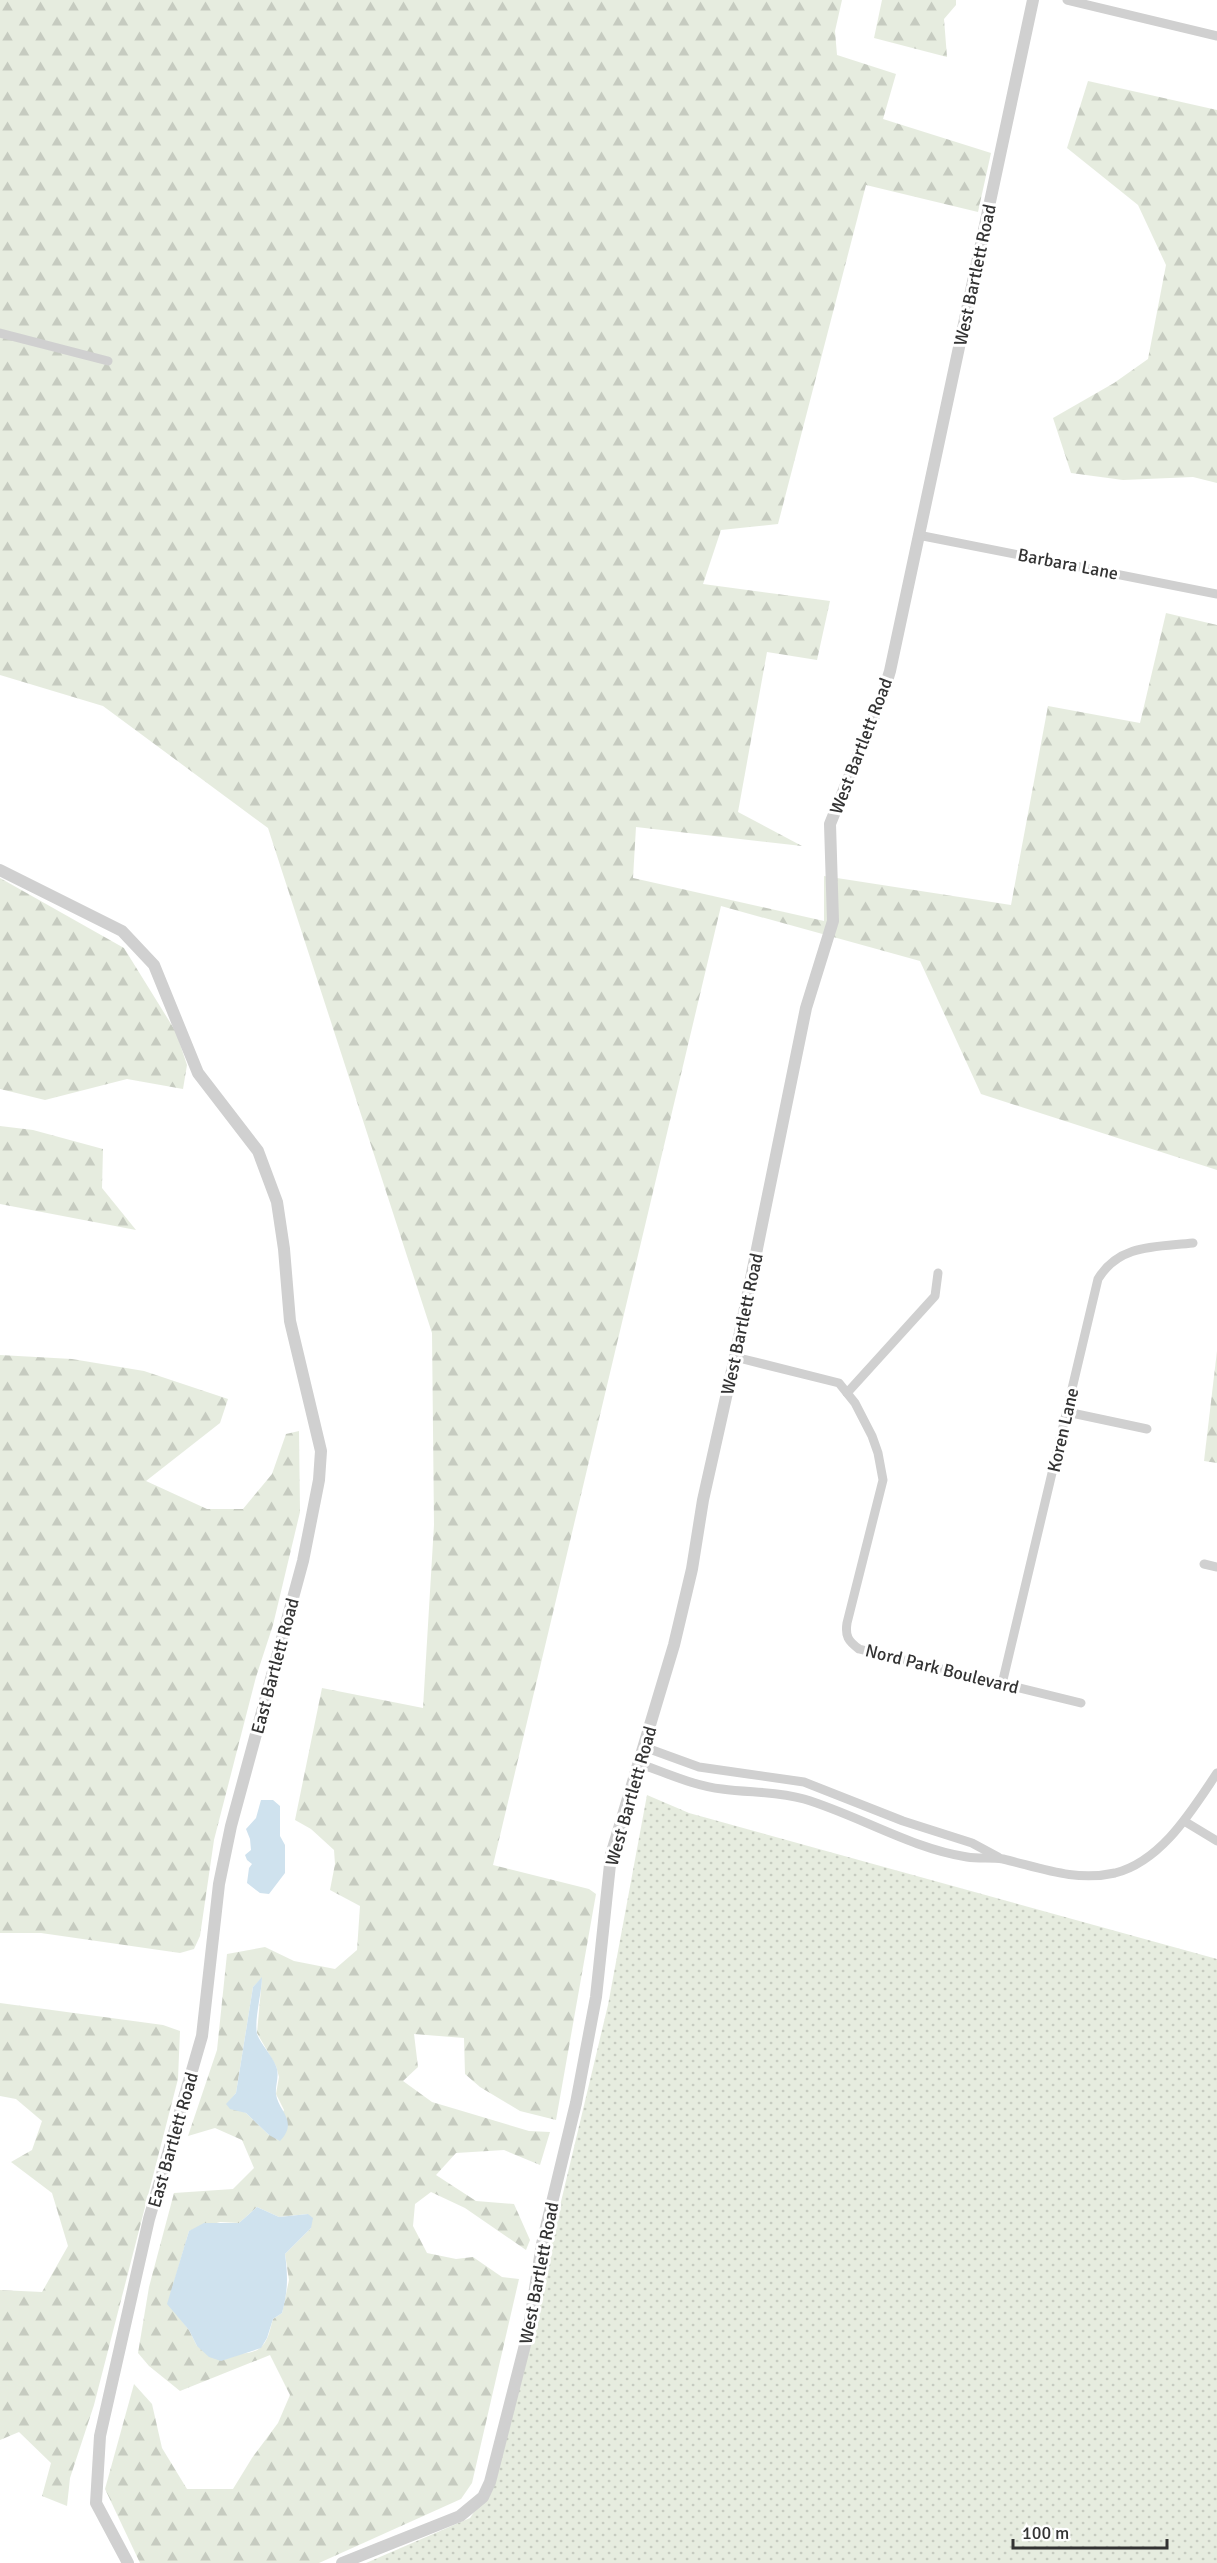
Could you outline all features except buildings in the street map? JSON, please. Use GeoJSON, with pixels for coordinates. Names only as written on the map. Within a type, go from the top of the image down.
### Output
{"type":"FeatureCollection","features":[{"type":"Feature","properties":{"kind":"street","name":"West Bartlett Road"},"geometry":{"type":"LineString","coordinates":[[342,2563],[460,2516],[483,2497],[490,2482],[528,2332],[543,2244],[578,2097],[596,1997],[611,1855],[674,1645],[806,1008],[833,921],[830,824],[883,694],[900,629],[918,535],[991,205],[1011,94],[1033,0]]}},
{"type":"Feature","properties":{"kind":"street"},"geometry":{"type":"LineString","coordinates":[[1066,0],[1217,36]]}},
{"type":"Feature","properties":{"kind":"street"},"geometry":{"type":"LineString","coordinates":[[0,333],[108,361]]}},
{"type":"Feature","properties":{"kind":"street","name":"Barbara Lane"},"geometry":{"type":"LineString","coordinates":[[918,535],[1217,594]]}},
{"type":"Feature","properties":{"kind":"street","name":"East Bartlett Road"},"geometry":{"type":"LineString","coordinates":[[0,870],[122,931],[154,965],[198,1073],[258,1150],[277,1202],[284,1249],[290,1321],[321,1451],[320,1480],[303,1561],[231,1826],[219,1884],[202,2037],[149,2219],[100,2436],[96,2503],[129,2563]]}},
{"type":"Feature","properties":{"kind":"street","name":"Koren Lane"},"geometry":{"type":"LineString","coordinates":[[1002,1684],[1098,1280],[1104,1270],[1121,1254],[1193,1243]]}},
{"type":"Feature","properties":{"kind":"street"},"geometry":{"type":"LineString","coordinates":[[847,1393],[935,1296],[938,1273]]}},
{"type":"Feature","properties":{"kind":"street","name":"Nord Park Boulevard"},"geometry":{"type":"LineString","coordinates":[[735,1357],[839,1383],[855,1403],[872,1436],[883,1480],[847,1623],[846,1633],[849,1642],[859,1649],[1081,1703]]}},
{"type":"Feature","properties":{"kind":"street"},"geometry":{"type":"LineString","coordinates":[[1067,1412],[1147,1430]]}},
{"type":"Feature","properties":{"kind":"street"},"geometry":{"type":"LineString","coordinates":[[1204,1564],[1217,1567]]}},
{"type":"Feature","properties":{"kind":"street"},"geometry":{"type":"LineString","coordinates":[[644,1747],[699,1767],[804,1782],[903,1821],[972,1843],[1000,1859]]}},
{"type":"Feature","properties":{"kind":"street"},"geometry":{"type":"LineString","coordinates":[[640,1764],[692,1783],[722,1790],[769,1792],[803,1799],[908,1840],[951,1853],[967,1857],[1000,1859],[1061,1875],[1082,1876],[1116,1873],[1142,1860],[1184,1821],[1217,1773]]}},
{"type":"Feature","properties":{"kind":"street"},"geometry":{"type":"LineString","coordinates":[[692,1783],[699,1767]]}},
{"type":"Feature","properties":{"kind":"street"},"geometry":{"type":"LineString","coordinates":[[1184,1821],[1217,1841]]}},
{"type":"Feature","properties":{"kind":"street"},"geometry":{"type":"LineString","coordinates":[[951,1853],[956,1838]]}},
{"type":"Feature","properties":{"kind":"green space"},"geometry":{"type":"Polygon","coordinates":[[[0,0],[842,0],[835,31],[837,55],[896,74],[883,119],[991,153],[978,212],[866,185],[778,524],[721,530],[703,584],[830,601],[817,660],[767,652],[738,812],[802,846],[636,827],[633,878],[824,921],[824,876],[1011,905],[1048,706],[1140,723],[1166,613],[1217,625],[1217,1170],[981,1094],[920,961],[721,906],[493,1865],[589,1889],[596,1894],[556,2120],[520,2111],[480,2087],[465,2074],[464,2038],[414,2034],[418,2067],[403,2081],[432,2102],[529,2131],[550,2132],[540,2165],[504,2150],[456,2153],[436,2175],[476,2201],[514,2204],[530,2240],[526,2250],[465,2208],[431,2192],[415,2204],[413,2226],[427,2253],[456,2259],[473,2257],[502,2277],[519,2279],[472,2483],[461,2499],[319,2563],[140,2563],[105,2489],[134,2384],[152,2404],[162,2448],[187,2489],[233,2489],[278,2423],[290,2395],[270,2355],[180,2391],[149,2366],[138,2353],[149,2287],[174,2193],[233,2189],[254,2168],[242,2140],[215,2128],[188,2136],[217,2050],[227,1954],[265,1947],[294,1961],[335,1969],[357,1950],[360,1906],[330,1890],[335,1864],[334,1850],[311,1829],[295,1820],[322,1688],[423,1708],[434,1525],[432,1333],[268,828],[103,706],[0,675],[0,0]],[[262,1978],[253,1987],[236,2093],[227,2104],[246,2113],[269,2135],[284,2110],[276,2094],[279,2077],[276,2066],[257,2033],[262,1978]],[[257,2207],[239,2223],[220,2222],[189,2231],[168,2303],[189,2330],[197,2346],[231,2353],[249,2353],[262,2346],[273,2319],[282,2313],[289,2280],[285,2254],[311,2228],[308,2214],[279,2217],[257,2207]]]}},
{"type":"Feature","properties":{"kind":"green space"},"geometry":{"type":"Polygon","coordinates":[[[882,0],[956,0],[956,5],[944,19],[947,57],[874,38],[882,0]]]}},
{"type":"Feature","properties":{"kind":"green space"},"geometry":{"type":"Polygon","coordinates":[[[1088,81],[1217,110],[1217,483],[1193,477],[1123,480],[1071,473],[1053,418],[1114,383],[1148,359],[1166,265],[1138,205],[1067,148],[1088,81]]]}},
{"type":"Feature","properties":{"kind":"green space"},"geometry":{"type":"Polygon","coordinates":[[[0,878],[124,948],[176,1032],[187,1065],[183,1089],[127,1079],[45,1100],[0,1089],[0,878]]]}},
{"type":"Feature","properties":{"kind":"green space"},"geometry":{"type":"Polygon","coordinates":[[[0,1126],[33,1130],[103,1149],[102,1188],[136,1230],[0,1204],[0,1126]]]}},
{"type":"Feature","properties":{"kind":"green space"},"geometry":{"type":"Polygon","coordinates":[[[1217,1351],[1217,1463],[1204,1461],[1217,1351]]]}},
{"type":"Feature","properties":{"kind":"green space"},"geometry":{"type":"Polygon","coordinates":[[[0,1355],[72,1359],[144,1371],[228,1399],[220,1423],[146,1481],[207,1509],[243,1509],[272,1474],[286,1434],[299,1431],[300,1512],[273,1625],[256,1677],[214,1840],[200,1936],[194,1949],[180,1953],[41,1933],[0,1933],[0,1355]]]}},
{"type":"Feature","properties":{"kind":"green space"},"geometry":{"type":"Polygon","coordinates":[[[647,1795],[689,1813],[1217,1959],[1217,2563],[366,2563],[470,2518],[494,2482],[608,2005],[647,1795]]]}},
{"type":"Feature","properties":{"kind":"green space"},"geometry":{"type":"Polygon","coordinates":[[[0,2003],[163,2025],[180,2031],[178,2079],[94,2405],[70,2478],[67,2506],[42,2496],[51,2463],[19,2432],[0,2440],[0,2290],[42,2292],[68,2246],[52,2193],[11,2162],[32,2150],[42,2121],[16,2099],[0,2096],[0,2003]]]}},
{"type":"Feature","properties":{"kind":"water"},"geometry":{"type":"Polygon","coordinates":[[[261,1800],[273,1800],[280,1806],[280,1836],[285,1845],[285,1873],[269,1894],[260,1893],[247,1883],[249,1868],[252,1864],[245,1855],[251,1850],[246,1829],[256,1818],[261,1800]]]}},
{"type":"Feature","properties":{"kind":"water"},"geometry":{"type":"Polygon","coordinates":[[[262,1977],[256,2028],[277,2070],[276,2094],[288,2122],[288,2128],[280,2141],[269,2135],[246,2113],[230,2109],[226,2104],[236,2093],[253,1987],[262,1977]]]}},
{"type":"Feature","properties":{"kind":"water"},"geometry":{"type":"Polygon","coordinates":[[[257,2207],[279,2217],[308,2214],[313,2218],[311,2228],[285,2254],[287,2284],[282,2313],[273,2319],[261,2348],[221,2361],[209,2357],[197,2346],[189,2330],[167,2304],[189,2231],[204,2223],[239,2223],[257,2207]]]}}]}
